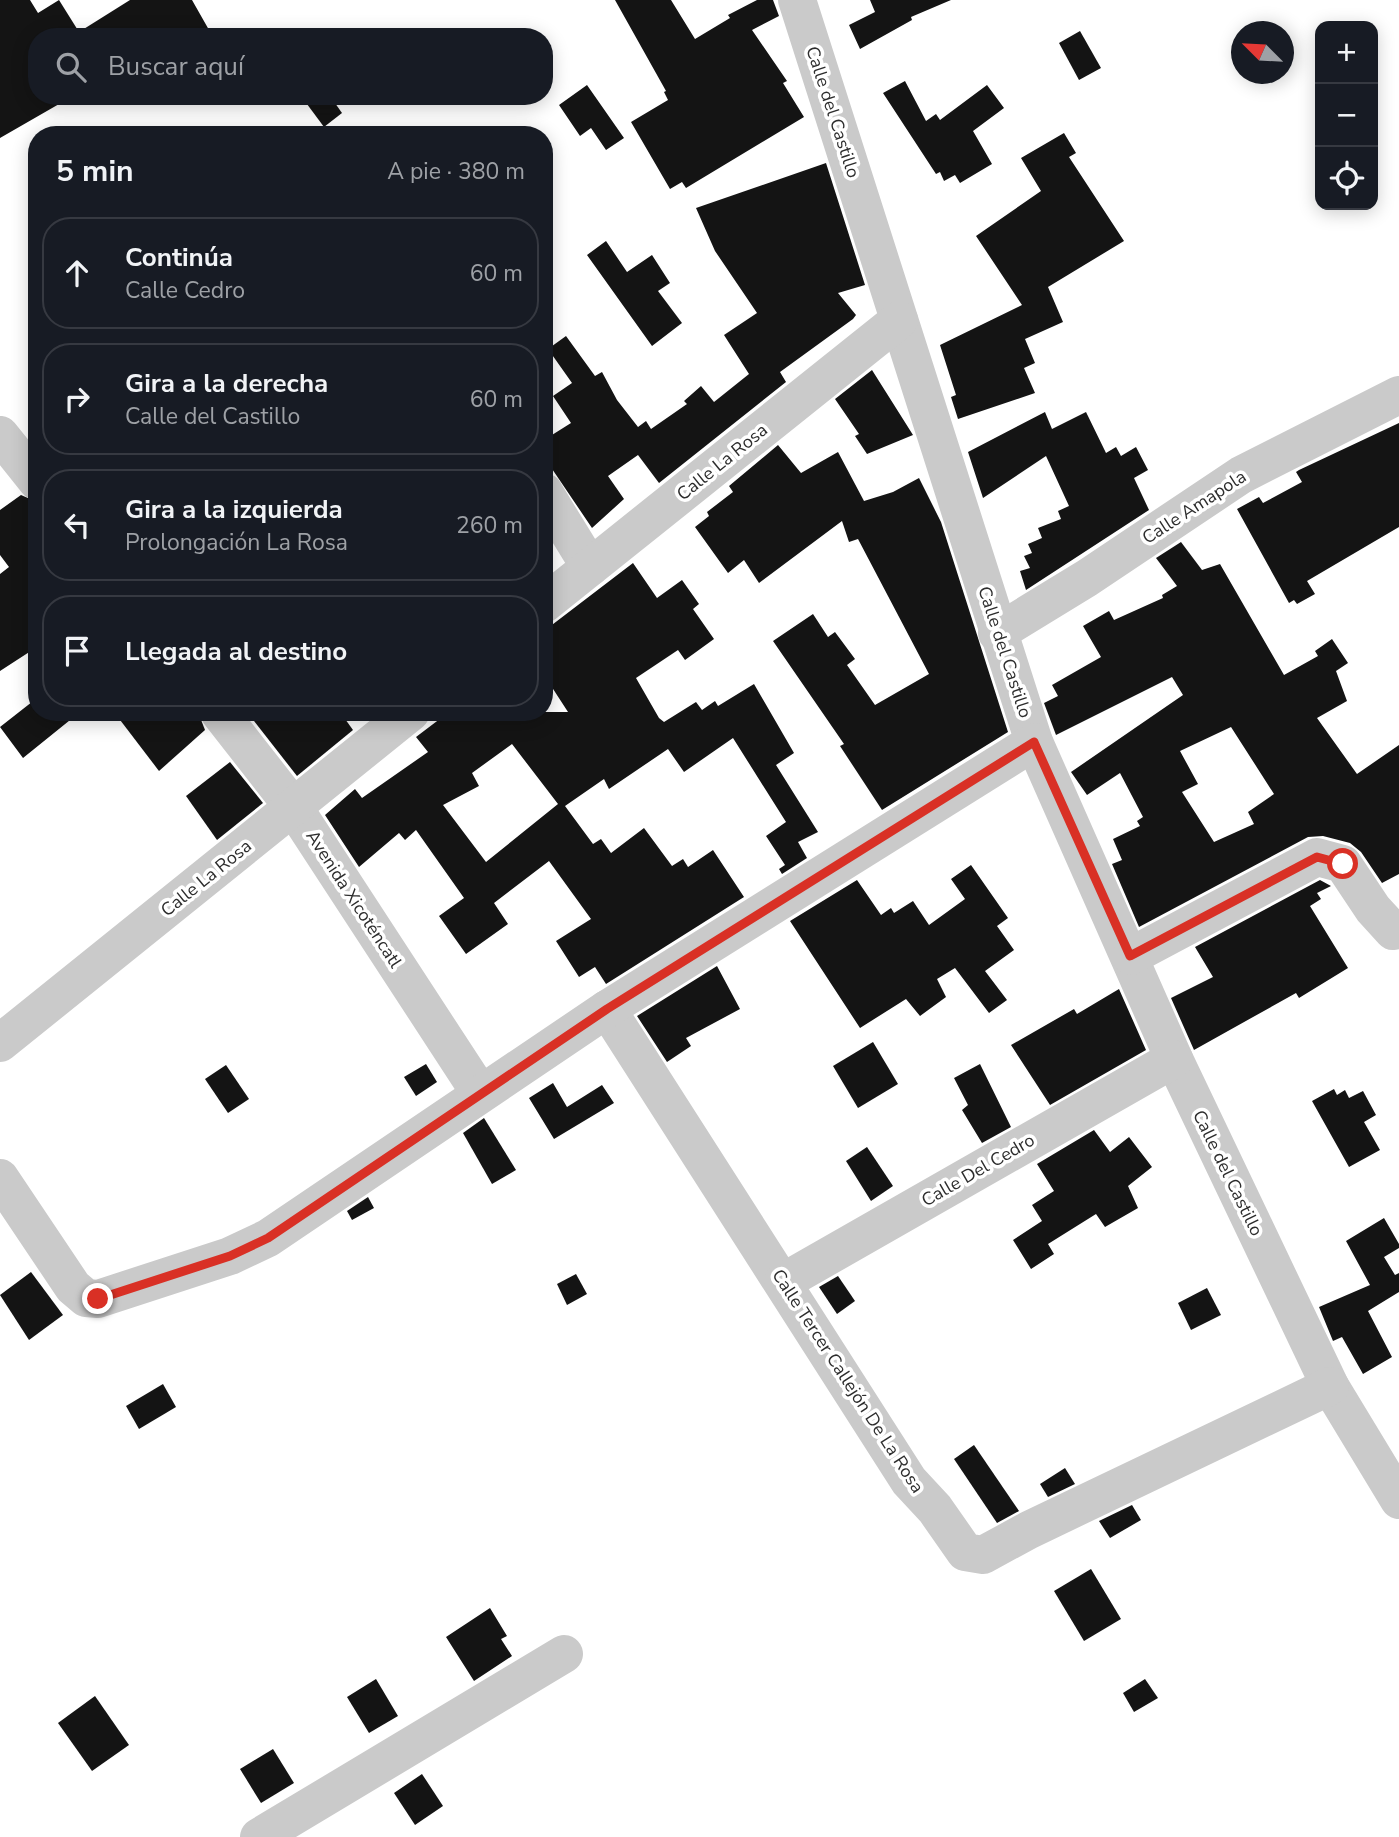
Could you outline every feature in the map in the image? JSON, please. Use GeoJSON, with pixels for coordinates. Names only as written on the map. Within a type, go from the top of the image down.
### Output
{"type":"FeatureCollection","features":[{"type":"Feature","properties":{"kind":"street","name":"Calle del Castillo"},"geometry":{"type":"LineString","coordinates":[[797,0],[1034,742],[1174,1059],[1330,1386],[1399,1500]]}},
{"type":"Feature","properties":{"kind":"street","name":"Calle La Rosa"},"geometry":{"type":"LineString","coordinates":[[553,597],[899,320]]}},
{"type":"Feature","properties":{"kind":"street","name":"Calle Amapola"},"geometry":{"type":"LineString","coordinates":[[997,633],[1087,578],[1241,475],[1399,395]]}},
{"type":"Feature","properties":{"kind":"street"},"geometry":{"type":"LineString","coordinates":[[0,435],[28,470]]}},
{"type":"Feature","properties":{"kind":"street"},"geometry":{"type":"LineString","coordinates":[[553,506],[590,566]]}},
{"type":"Feature","properties":{"kind":"street","name":"Avenida Xicoténcatl"},"geometry":{"type":"LineString","coordinates":[[226,721],[294,807],[480,1093]]}},
{"type":"Feature","properties":{"kind":"street","name":"Calle La Rosa"},"geometry":{"type":"LineString","coordinates":[[0,1043],[400,721]]}},
{"type":"Feature","properties":{"kind":"street"},"geometry":{"type":"LineString","coordinates":[[0,1178],[73,1287],[86,1298],[98,1299],[230,1256],[268,1238],[607,1009],[1034,742]]}},
{"type":"Feature","properties":{"kind":"street"},"geometry":{"type":"LineString","coordinates":[[1130,956],[1317,857],[1343,864],[1373,909],[1396,930]]}},
{"type":"Feature","properties":{"kind":"street","name":"Calle Tercer Callejón De La Rosa"},"geometry":{"type":"LineString","coordinates":[[607,1009],[909,1481],[935,1509],[965,1552],[983,1555],[1028,1530],[1330,1386]]}},
{"type":"Feature","properties":{"kind":"street","name":"Calle Del Cedro"},"geometry":{"type":"LineString","coordinates":[[783,1282],[1174,1059]]}},
{"type":"Feature","properties":{"kind":"street"},"geometry":{"type":"LineString","coordinates":[[259,1837],[564,1654]]}},
{"type":"Feature","properties":{"kind":"building"},"geometry":{"type":"Polygon","coordinates":[[[0,0],[30,0],[38,13],[59,0],[76,28],[28,28],[28,105],[57,105],[0,138],[0,0]]]}},
{"type":"Feature","properties":{"kind":"building"},"geometry":{"type":"Polygon","coordinates":[[[130,0],[192,0],[208,28],[85,28],[130,0]]]}},
{"type":"Feature","properties":{"kind":"building"},"geometry":{"type":"Polygon","coordinates":[[[615,0],[671,0],[695,39],[730,18],[728,15],[757,0],[773,0],[779,16],[752,30],[787,81],[783,83],[804,117],[686,188],[682,182],[670,189],[631,122],[668,100],[664,92],[666,91],[615,0]]]}},
{"type":"Feature","properties":{"kind":"building"},"geometry":{"type":"Polygon","coordinates":[[[870,0],[951,0],[911,17],[912,20],[860,49],[849,25],[875,12],[870,0]]]}},
{"type":"Feature","properties":{"kind":"building"},"geometry":{"type":"Polygon","coordinates":[[[1080,31],[1101,68],[1079,80],[1059,43],[1080,31]]]}},
{"type":"Feature","properties":{"kind":"building"},"geometry":{"type":"Polygon","coordinates":[[[905,81],[926,121],[936,114],[940,120],[987,85],[1004,108],[973,131],[992,164],[960,183],[955,175],[944,181],[940,172],[936,174],[883,93],[905,81]]]}},
{"type":"Feature","properties":{"kind":"building"},"geometry":{"type":"Polygon","coordinates":[[[587,85],[624,138],[606,150],[591,128],[580,136],[559,105],[587,85]]]}},
{"type":"Feature","properties":{"kind":"building"},"geometry":{"type":"Polygon","coordinates":[[[308,105],[336,105],[342,113],[323,126],[308,105]]]}},
{"type":"Feature","properties":{"kind":"building"},"geometry":{"type":"Polygon","coordinates":[[[1064,133],[1076,153],[1069,157],[1124,241],[1048,287],[1063,322],[1025,339],[1035,363],[1024,368],[1035,393],[958,419],[951,397],[956,395],[940,345],[1022,305],[976,236],[1041,191],[1021,158],[1064,133]]]}},
{"type":"Feature","properties":{"kind":"building"},"geometry":{"type":"Polygon","coordinates":[[[826,163],[865,285],[838,293],[856,315],[780,372],[786,382],[659,483],[638,455],[608,476],[624,499],[592,528],[553,470],[553,434],[571,423],[553,396],[572,383],[553,356],[553,345],[566,336],[595,376],[602,372],[617,400],[638,427],[646,421],[651,429],[687,404],[684,401],[701,386],[714,402],[749,374],[724,335],[757,313],[715,251],[696,208],[826,163]]]}},
{"type":"Feature","properties":{"kind":"building"},"geometry":{"type":"Polygon","coordinates":[[[606,241],[627,272],[652,255],[670,283],[658,291],[682,323],[652,346],[587,255],[606,241]]]}},
{"type":"Feature","properties":{"kind":"building"},"geometry":{"type":"Polygon","coordinates":[[[872,370],[913,435],[867,454],[855,436],[859,434],[835,399],[872,370]]]}},
{"type":"Feature","properties":{"kind":"building"},"geometry":{"type":"Polygon","coordinates":[[[1045,412],[1052,429],[1086,412],[1106,453],[1116,447],[1121,456],[1136,447],[1148,470],[1134,478],[1149,510],[1026,590],[1020,571],[1030,568],[1024,556],[1032,553],[1028,544],[1042,538],[1038,528],[1061,519],[1058,511],[1069,506],[1046,456],[983,498],[968,452],[1045,412]]]}},
{"type":"Feature","properties":{"kind":"building"},"geometry":{"type":"Polygon","coordinates":[[[1399,423],[1399,527],[1307,581],[1315,594],[1297,604],[1294,600],[1289,603],[1237,509],[1259,497],[1263,503],[1302,482],[1296,472],[1299,470],[1399,423]]]}},
{"type":"Feature","properties":{"kind":"building"},"geometry":{"type":"Polygon","coordinates":[[[778,445],[801,473],[838,452],[864,501],[893,492],[919,478],[941,522],[1008,732],[882,810],[840,746],[844,744],[773,641],[813,614],[828,637],[835,632],[855,659],[847,665],[875,705],[929,674],[858,539],[849,542],[842,521],[759,583],[744,560],[728,573],[695,527],[709,516],[707,512],[733,492],[729,486],[778,445]]]}},
{"type":"Feature","properties":{"kind":"building"},"geometry":{"type":"Polygon","coordinates":[[[21,495],[28,498],[28,653],[0,671],[0,574],[9,567],[0,555],[0,510],[21,495]]]}},
{"type":"Feature","properties":{"kind":"building"},"geometry":{"type":"Polygon","coordinates":[[[1181,542],[1202,570],[1220,564],[1284,675],[1318,656],[1315,651],[1332,639],[1348,663],[1336,671],[1347,701],[1317,718],[1357,774],[1399,745],[1399,874],[1382,883],[1361,852],[1350,843],[1323,836],[1308,837],[1139,927],[1112,864],[1122,860],[1113,839],[1140,826],[1137,821],[1143,817],[1120,773],[1087,795],[1071,772],[1183,695],[1172,677],[1056,735],[1044,703],[1058,696],[1052,685],[1101,657],[1083,626],[1109,611],[1114,620],[1163,598],[1162,595],[1177,586],[1156,558],[1181,542]],[[1231,727],[1180,751],[1198,784],[1182,792],[1214,842],[1254,824],[1248,812],[1274,794],[1231,727]]]}},
{"type":"Feature","properties":{"kind":"building"},"geometry":{"type":"Polygon","coordinates":[[[633,563],[657,598],[682,580],[699,604],[693,609],[714,639],[685,660],[678,650],[636,678],[664,722],[696,702],[702,710],[715,701],[718,706],[754,684],[794,753],[776,765],[818,832],[798,842],[807,858],[782,874],[779,869],[785,865],[766,836],[786,822],[733,738],[684,772],[668,749],[609,789],[604,779],[565,806],[593,844],[601,839],[611,853],[644,828],[672,866],[683,859],[688,867],[713,850],[744,897],[606,984],[595,967],[579,977],[556,941],[591,919],[549,861],[494,903],[508,924],[466,954],[439,916],[464,898],[416,830],[405,840],[399,833],[359,867],[325,815],[355,789],[362,798],[428,752],[416,737],[437,721],[553,721],[553,712],[568,712],[553,689],[553,624],[633,563]],[[512,744],[472,773],[479,786],[443,805],[486,862],[558,804],[512,744]]]}},
{"type":"Feature","properties":{"kind":"building"},"geometry":{"type":"Polygon","coordinates":[[[28,705],[28,721],[69,721],[23,758],[0,727],[28,705]]]}},
{"type":"Feature","properties":{"kind":"building"},"geometry":{"type":"Polygon","coordinates":[[[121,721],[202,721],[205,730],[159,771],[121,721]]]}},
{"type":"Feature","properties":{"kind":"building"},"geometry":{"type":"Polygon","coordinates":[[[254,721],[346,721],[353,730],[297,776],[254,721]]]}},
{"type":"Feature","properties":{"kind":"building"},"geometry":{"type":"Polygon","coordinates":[[[230,762],[263,803],[217,840],[186,796],[230,762]]]}},
{"type":"Feature","properties":{"kind":"building"},"geometry":{"type":"Polygon","coordinates":[[[971,865],[1008,918],[997,926],[1014,950],[985,971],[1007,1000],[989,1013],[955,968],[937,979],[946,997],[920,1016],[906,999],[860,1028],[790,921],[857,880],[881,915],[891,908],[894,913],[913,901],[929,925],[965,899],[951,879],[971,865]]]}},
{"type":"Feature","properties":{"kind":"building"},"geometry":{"type":"Polygon","coordinates":[[[1320,880],[1331,886],[1317,893],[1321,899],[1310,906],[1348,968],[1299,998],[1296,993],[1194,1050],[1171,998],[1213,977],[1195,947],[1320,880]]]}},
{"type":"Feature","properties":{"kind":"building"},"geometry":{"type":"Polygon","coordinates":[[[717,966],[740,1009],[686,1038],[691,1046],[667,1062],[637,1016],[717,966]]]}},
{"type":"Feature","properties":{"kind":"building"},"geometry":{"type":"Polygon","coordinates":[[[1119,989],[1146,1050],[1050,1105],[1011,1045],[1074,1009],[1077,1014],[1119,989]]]}},
{"type":"Feature","properties":{"kind":"building"},"geometry":{"type":"Polygon","coordinates":[[[873,1042],[898,1084],[858,1108],[833,1066],[873,1042]]]}},
{"type":"Feature","properties":{"kind":"building"},"geometry":{"type":"Polygon","coordinates":[[[426,1064],[437,1082],[416,1096],[404,1077],[426,1064]]]}},
{"type":"Feature","properties":{"kind":"building"},"geometry":{"type":"Polygon","coordinates":[[[980,1064],[1011,1127],[982,1143],[962,1110],[968,1105],[954,1078],[980,1064]]]}},
{"type":"Feature","properties":{"kind":"building"},"geometry":{"type":"Polygon","coordinates":[[[226,1065],[249,1099],[228,1113],[205,1079],[226,1065]]]}},
{"type":"Feature","properties":{"kind":"building"},"geometry":{"type":"Polygon","coordinates":[[[553,1083],[567,1107],[602,1085],[614,1103],[554,1139],[529,1098],[553,1083]]]}},
{"type":"Feature","properties":{"kind":"building"},"geometry":{"type":"Polygon","coordinates":[[[1334,1089],[1337,1095],[1345,1090],[1349,1098],[1363,1091],[1376,1115],[1364,1122],[1380,1150],[1349,1167],[1312,1101],[1334,1089]]]}},
{"type":"Feature","properties":{"kind":"building"},"geometry":{"type":"Polygon","coordinates":[[[484,1118],[516,1170],[492,1184],[463,1133],[484,1118]]]}},
{"type":"Feature","properties":{"kind":"building"},"geometry":{"type":"Polygon","coordinates":[[[1094,1130],[1110,1152],[1129,1137],[1152,1167],[1128,1186],[1138,1208],[1105,1227],[1096,1214],[1048,1244],[1054,1254],[1031,1269],[1013,1240],[1042,1221],[1032,1205],[1054,1191],[1037,1164],[1094,1130]]]}},
{"type":"Feature","properties":{"kind":"building"},"geometry":{"type":"Polygon","coordinates":[[[867,1147],[893,1186],[871,1201],[846,1161],[867,1147]]]}},
{"type":"Feature","properties":{"kind":"building"},"geometry":{"type":"Polygon","coordinates":[[[368,1197],[374,1208],[352,1220],[347,1211],[368,1197]]]}},
{"type":"Feature","properties":{"kind":"building"},"geometry":{"type":"Polygon","coordinates":[[[1384,1218],[1399,1244],[1399,1248],[1384,1257],[1395,1275],[1399,1273],[1399,1292],[1368,1311],[1392,1357],[1363,1374],[1342,1337],[1333,1341],[1319,1307],[1370,1285],[1346,1241],[1384,1218]]]}},
{"type":"Feature","properties":{"kind":"building"},"geometry":{"type":"Polygon","coordinates":[[[31,1272],[63,1315],[29,1340],[0,1295],[31,1272]]]}},
{"type":"Feature","properties":{"kind":"building"},"geometry":{"type":"Polygon","coordinates":[[[576,1274],[587,1294],[567,1305],[557,1284],[576,1274]]]}},
{"type":"Feature","properties":{"kind":"building"},"geometry":{"type":"Polygon","coordinates":[[[838,1276],[855,1301],[837,1314],[819,1287],[838,1276]]]}},
{"type":"Feature","properties":{"kind":"building"},"geometry":{"type":"Polygon","coordinates":[[[1207,1288],[1221,1315],[1191,1330],[1178,1303],[1207,1288]]]}},
{"type":"Feature","properties":{"kind":"building"},"geometry":{"type":"Polygon","coordinates":[[[163,1384],[176,1407],[139,1429],[126,1406],[163,1384]]]}},
{"type":"Feature","properties":{"kind":"building"},"geometry":{"type":"Polygon","coordinates":[[[974,1445],[1019,1511],[997,1523],[954,1459],[974,1445]]]}},
{"type":"Feature","properties":{"kind":"building"},"geometry":{"type":"Polygon","coordinates":[[[1065,1468],[1075,1484],[1048,1497],[1040,1484],[1065,1468]]]}},
{"type":"Feature","properties":{"kind":"building"},"geometry":{"type":"Polygon","coordinates":[[[1132,1505],[1141,1520],[1110,1538],[1099,1521],[1132,1505]]]}},
{"type":"Feature","properties":{"kind":"building"},"geometry":{"type":"Polygon","coordinates":[[[1091,1569],[1121,1619],[1084,1641],[1054,1591],[1091,1569]]]}},
{"type":"Feature","properties":{"kind":"building"},"geometry":{"type":"Polygon","coordinates":[[[490,1608],[507,1636],[501,1639],[512,1656],[474,1681],[446,1637],[490,1608]]]}},
{"type":"Feature","properties":{"kind":"building"},"geometry":{"type":"Polygon","coordinates":[[[376,1679],[398,1716],[369,1733],[347,1697],[376,1679]]]}},
{"type":"Feature","properties":{"kind":"building"},"geometry":{"type":"Polygon","coordinates":[[[1145,1679],[1158,1698],[1134,1712],[1123,1693],[1145,1679]]]}},
{"type":"Feature","properties":{"kind":"building"},"geometry":{"type":"Polygon","coordinates":[[[95,1696],[129,1745],[92,1771],[58,1723],[95,1696]]]}},
{"type":"Feature","properties":{"kind":"building"},"geometry":{"type":"Polygon","coordinates":[[[273,1749],[294,1783],[261,1803],[240,1769],[273,1749]]]}},
{"type":"Feature","properties":{"kind":"building"},"geometry":{"type":"Polygon","coordinates":[[[422,1774],[443,1806],[415,1825],[394,1793],[422,1774]]]}},
{"type":"Feature","properties":{"kind":"route"},"geometry":{"type":"LineString","coordinates":[[98,1299],[230,1256],[268,1238],[607,1009],[1034,742],[1130,956],[1317,857],[1343,864]]}}]}
